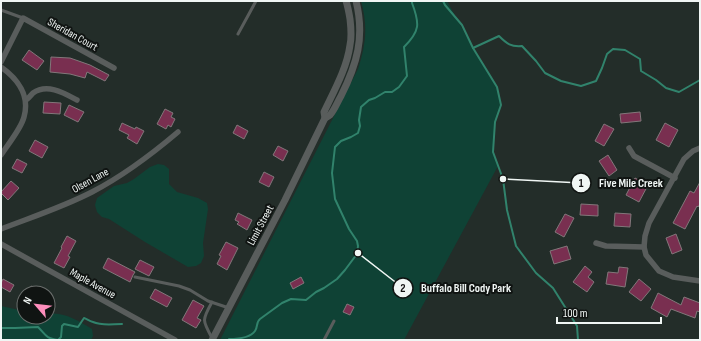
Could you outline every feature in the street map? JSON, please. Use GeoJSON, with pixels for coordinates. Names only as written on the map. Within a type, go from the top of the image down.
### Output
{"type":"FeatureCollection","features":[{"type":"Feature","properties":{"kind":"street","name":"Limit Street"},"geometry":{"type":"LineString","coordinates":[[212,340],[285,200],[325,118],[324,112],[341,76],[350,44],[351,28],[348,5],[346,1]]}},
{"type":"Feature","properties":{"kind":"street","name":"Limit Street"},"geometry":{"type":"LineString","coordinates":[[325,118],[331,115],[345,87],[358,51],[360,19],[356,1]]}},
{"type":"Feature","properties":{"kind":"street"},"geometry":{"type":"LineString","coordinates":[[1,62],[23,18]]}},
{"type":"Feature","properties":{"kind":"street","name":"Sheridan Court"},"geometry":{"type":"LineString","coordinates":[[23,18],[114,68]]}},
{"type":"Feature","properties":{"kind":"street"},"geometry":{"type":"LineString","coordinates":[[1,67],[10,73],[20,86],[26,100],[24,118],[1,155]]}},
{"type":"Feature","properties":{"kind":"street"},"geometry":{"type":"LineString","coordinates":[[26,100],[34,93],[51,89],[61,91],[77,100]]}},
{"type":"Feature","properties":{"kind":"street","name":"Olsen Lane"},"geometry":{"type":"LineString","coordinates":[[1,229],[62,206],[93,191],[153,153],[178,132]]}},
{"type":"Feature","properties":{"kind":"street"},"geometry":{"type":"LineString","coordinates":[[629,148],[634,156],[674,178]]}},
{"type":"Feature","properties":{"kind":"street"},"geometry":{"type":"LineString","coordinates":[[700,148],[693,151],[684,159],[649,223],[645,236],[644,247],[646,255],[658,271],[673,277],[700,281]]}},
{"type":"Feature","properties":{"kind":"street"},"geometry":{"type":"LineString","coordinates":[[596,243],[606,246],[644,247]]}},
{"type":"Feature","properties":{"kind":"street","name":"Maple Avenue"},"geometry":{"type":"LineString","coordinates":[[1,244],[175,340]]}},
{"type":"Feature","properties":{"kind":"lane"},"geometry":{"type":"LineString","coordinates":[[238,34],[256,1]]}},
{"type":"Feature","properties":{"kind":"lane"},"geometry":{"type":"LineString","coordinates":[[1,10],[23,18]]}},
{"type":"Feature","properties":{"kind":"lane"},"geometry":{"type":"LineString","coordinates":[[135,277],[179,286],[212,302],[229,308]]}},
{"type":"Feature","properties":{"kind":"lane"},"geometry":{"type":"LineString","coordinates":[[212,302],[205,314],[204,320],[212,340]]}},
{"type":"Feature","properties":{"kind":"lane"},"geometry":{"type":"LineString","coordinates":[[324,340],[334,321]]}},
{"type":"Feature","properties":{"kind":"green space"},"geometry":{"type":"Polygon","coordinates":[[[361,1],[447,1],[497,87],[501,105],[495,122],[493,152],[498,166],[404,340],[220,340],[358,69],[363,51],[365,35],[365,19],[361,1]]]}},
{"type":"Feature","properties":{"kind":"green space"},"geometry":{"type":"Polygon","coordinates":[[[158,164],[164,165],[169,169],[169,184],[177,192],[198,198],[207,203],[208,209],[203,243],[204,256],[201,263],[196,266],[188,267],[109,219],[102,217],[97,212],[95,205],[97,198],[114,186],[127,183],[150,167],[158,164]]]}},
{"type":"Feature","properties":{"kind":"green space"},"geometry":{"type":"Polygon","coordinates":[[[1,306],[16,309],[16,325],[56,325],[56,313],[65,315],[92,329],[93,336],[91,340],[1,340],[1,306]]]}},
{"type":"Feature","properties":{"kind":"building"},"geometry":{"type":"Polygon","coordinates":[[[29,50],[44,61],[37,70],[22,60],[29,50]]]}},
{"type":"Feature","properties":{"kind":"building"},"geometry":{"type":"Polygon","coordinates":[[[51,57],[70,58],[90,65],[109,75],[105,81],[87,72],[85,78],[70,74],[50,72],[51,57]]]}},
{"type":"Feature","properties":{"kind":"building"},"geometry":{"type":"Polygon","coordinates":[[[44,102],[61,103],[60,114],[43,113],[44,102]]]}},
{"type":"Feature","properties":{"kind":"building"},"geometry":{"type":"Polygon","coordinates":[[[69,105],[84,112],[78,122],[64,115],[69,105]]]}},
{"type":"Feature","properties":{"kind":"building"},"geometry":{"type":"Polygon","coordinates":[[[165,109],[173,113],[171,117],[175,119],[171,127],[168,125],[166,129],[157,124],[165,109]]]}},
{"type":"Feature","properties":{"kind":"building"},"geometry":{"type":"Polygon","coordinates":[[[640,112],[641,121],[621,123],[620,114],[640,112]]]}},
{"type":"Feature","properties":{"kind":"building"},"geometry":{"type":"Polygon","coordinates":[[[122,123],[144,131],[137,144],[127,138],[129,135],[119,130],[122,123]]]}},
{"type":"Feature","properties":{"kind":"building"},"geometry":{"type":"Polygon","coordinates":[[[665,123],[678,130],[669,147],[656,140],[665,123]]]}},
{"type":"Feature","properties":{"kind":"building"},"geometry":{"type":"Polygon","coordinates":[[[604,124],[614,129],[604,146],[595,141],[604,124]]]}},
{"type":"Feature","properties":{"kind":"building"},"geometry":{"type":"Polygon","coordinates":[[[237,125],[248,131],[244,139],[233,133],[237,125]]]}},
{"type":"Feature","properties":{"kind":"building"},"geometry":{"type":"Polygon","coordinates":[[[35,140],[48,147],[42,158],[29,151],[35,140]]]}},
{"type":"Feature","properties":{"kind":"building"},"geometry":{"type":"Polygon","coordinates":[[[278,146],[288,151],[283,161],[273,155],[278,146]]]}},
{"type":"Feature","properties":{"kind":"building"},"geometry":{"type":"Polygon","coordinates":[[[608,155],[617,170],[609,176],[599,161],[608,155]]]}},
{"type":"Feature","properties":{"kind":"building"},"geometry":{"type":"Polygon","coordinates":[[[17,159],[27,164],[22,173],[12,168],[17,159]]]}},
{"type":"Feature","properties":{"kind":"building"},"geometry":{"type":"Polygon","coordinates":[[[264,172],[274,177],[269,187],[259,182],[264,172]]]}},
{"type":"Feature","properties":{"kind":"building"},"geometry":{"type":"Polygon","coordinates":[[[635,178],[648,185],[639,202],[626,195],[635,178]]]}},
{"type":"Feature","properties":{"kind":"building"},"geometry":{"type":"Polygon","coordinates":[[[11,181],[19,188],[8,200],[1,192],[11,181]]]}},
{"type":"Feature","properties":{"kind":"building"},"geometry":{"type":"Polygon","coordinates":[[[700,182],[700,204],[698,207],[697,206],[685,229],[673,223],[690,191],[694,193],[700,182]]]}},
{"type":"Feature","properties":{"kind":"building"},"geometry":{"type":"Polygon","coordinates":[[[581,204],[598,205],[598,216],[580,215],[581,204]]]}},
{"type":"Feature","properties":{"kind":"building"},"geometry":{"type":"Polygon","coordinates":[[[238,213],[252,220],[247,230],[237,224],[239,222],[235,220],[238,213]]]}},
{"type":"Feature","properties":{"kind":"building"},"geometry":{"type":"Polygon","coordinates":[[[615,213],[631,214],[630,227],[614,226],[615,213]]]}},
{"type":"Feature","properties":{"kind":"building"},"geometry":{"type":"Polygon","coordinates":[[[565,214],[574,218],[564,237],[555,232],[565,214]]]}},
{"type":"Feature","properties":{"kind":"building"},"geometry":{"type":"Polygon","coordinates":[[[676,234],[682,250],[672,254],[666,238],[676,234]]]}},
{"type":"Feature","properties":{"kind":"building"},"geometry":{"type":"Polygon","coordinates":[[[67,236],[76,241],[68,256],[70,257],[64,268],[54,263],[67,236]]]}},
{"type":"Feature","properties":{"kind":"building"},"geometry":{"type":"Polygon","coordinates":[[[226,242],[238,248],[227,270],[217,264],[221,256],[219,255],[226,242]]]}},
{"type":"Feature","properties":{"kind":"building"},"geometry":{"type":"Polygon","coordinates":[[[567,246],[571,259],[554,264],[550,251],[567,246]]]}},
{"type":"Feature","properties":{"kind":"building"},"geometry":{"type":"Polygon","coordinates":[[[108,258],[135,272],[130,282],[103,268],[108,258]]]}},
{"type":"Feature","properties":{"kind":"building"},"geometry":{"type":"Polygon","coordinates":[[[140,260],[154,267],[149,276],[135,269],[140,260]]]}},
{"type":"Feature","properties":{"kind":"building"},"geometry":{"type":"Polygon","coordinates":[[[585,266],[592,272],[588,277],[594,282],[587,292],[573,282],[585,266]]]}},
{"type":"Feature","properties":{"kind":"building"},"geometry":{"type":"Polygon","coordinates":[[[619,267],[628,268],[625,287],[606,284],[608,272],[618,273],[619,267]]]}},
{"type":"Feature","properties":{"kind":"building"},"geometry":{"type":"Polygon","coordinates":[[[301,277],[304,283],[293,289],[290,283],[301,277]]]}},
{"type":"Feature","properties":{"kind":"building"},"geometry":{"type":"Polygon","coordinates":[[[3,279],[14,285],[10,292],[1,287],[3,279]]]}},
{"type":"Feature","properties":{"kind":"building"},"geometry":{"type":"Polygon","coordinates":[[[639,279],[651,289],[641,301],[629,292],[639,279]]]}},
{"type":"Feature","properties":{"kind":"building"},"geometry":{"type":"Polygon","coordinates":[[[155,289],[172,298],[167,307],[150,298],[155,289]]]}},
{"type":"Feature","properties":{"kind":"building"},"geometry":{"type":"Polygon","coordinates":[[[658,293],[681,305],[684,297],[700,303],[700,312],[697,311],[695,318],[671,309],[667,317],[651,308],[658,293]]]}},
{"type":"Feature","properties":{"kind":"building"},"geometry":{"type":"Polygon","coordinates":[[[193,300],[204,306],[197,318],[201,320],[196,328],[182,320],[193,300]]]}},
{"type":"Feature","properties":{"kind":"building"},"geometry":{"type":"Polygon","coordinates":[[[347,304],[354,307],[350,315],[343,312],[347,304]]]}},
{"type":"Feature","properties":{"kind":"waterway"},"geometry":{"type":"LineString","coordinates":[[229,339],[243,338],[253,333],[259,320],[282,303],[291,299],[306,300],[337,279],[357,254],[357,241],[349,229],[335,199],[332,173],[335,147],[341,141],[358,133],[361,107],[369,100],[385,92],[392,92],[399,87],[407,76],[404,47],[416,32],[417,27],[412,1]]}},
{"type":"Feature","properties":{"kind":"waterway"},"geometry":{"type":"LineString","coordinates":[[443,1],[462,25],[473,48],[497,87],[501,105],[495,122],[493,152],[503,179],[507,210],[516,246],[536,273],[553,288],[577,326],[578,340]]}},
{"type":"Feature","properties":{"kind":"waterway"},"geometry":{"type":"LineString","coordinates":[[473,48],[499,36],[509,44],[522,46],[545,73],[561,81],[581,86],[596,81],[607,54],[613,49],[625,50],[640,59],[641,71],[666,88],[679,92],[700,80]]}},
{"type":"Feature","properties":{"kind":"waterway"},"geometry":{"type":"LineString","coordinates":[[1,328],[38,327],[48,337],[58,340],[61,337],[62,326],[64,324],[78,327],[84,318],[100,324],[122,324]]}},
{"type":"Feature","properties":{"kind":"place","name":"Five Mile Creek"},"geometry":{"type":"Point","coordinates":[503,179]}},
{"type":"Feature","properties":{"kind":"place","name":"Buffalo Bill Cody Park"},"geometry":{"type":"Point","coordinates":[358,253]}}]}
